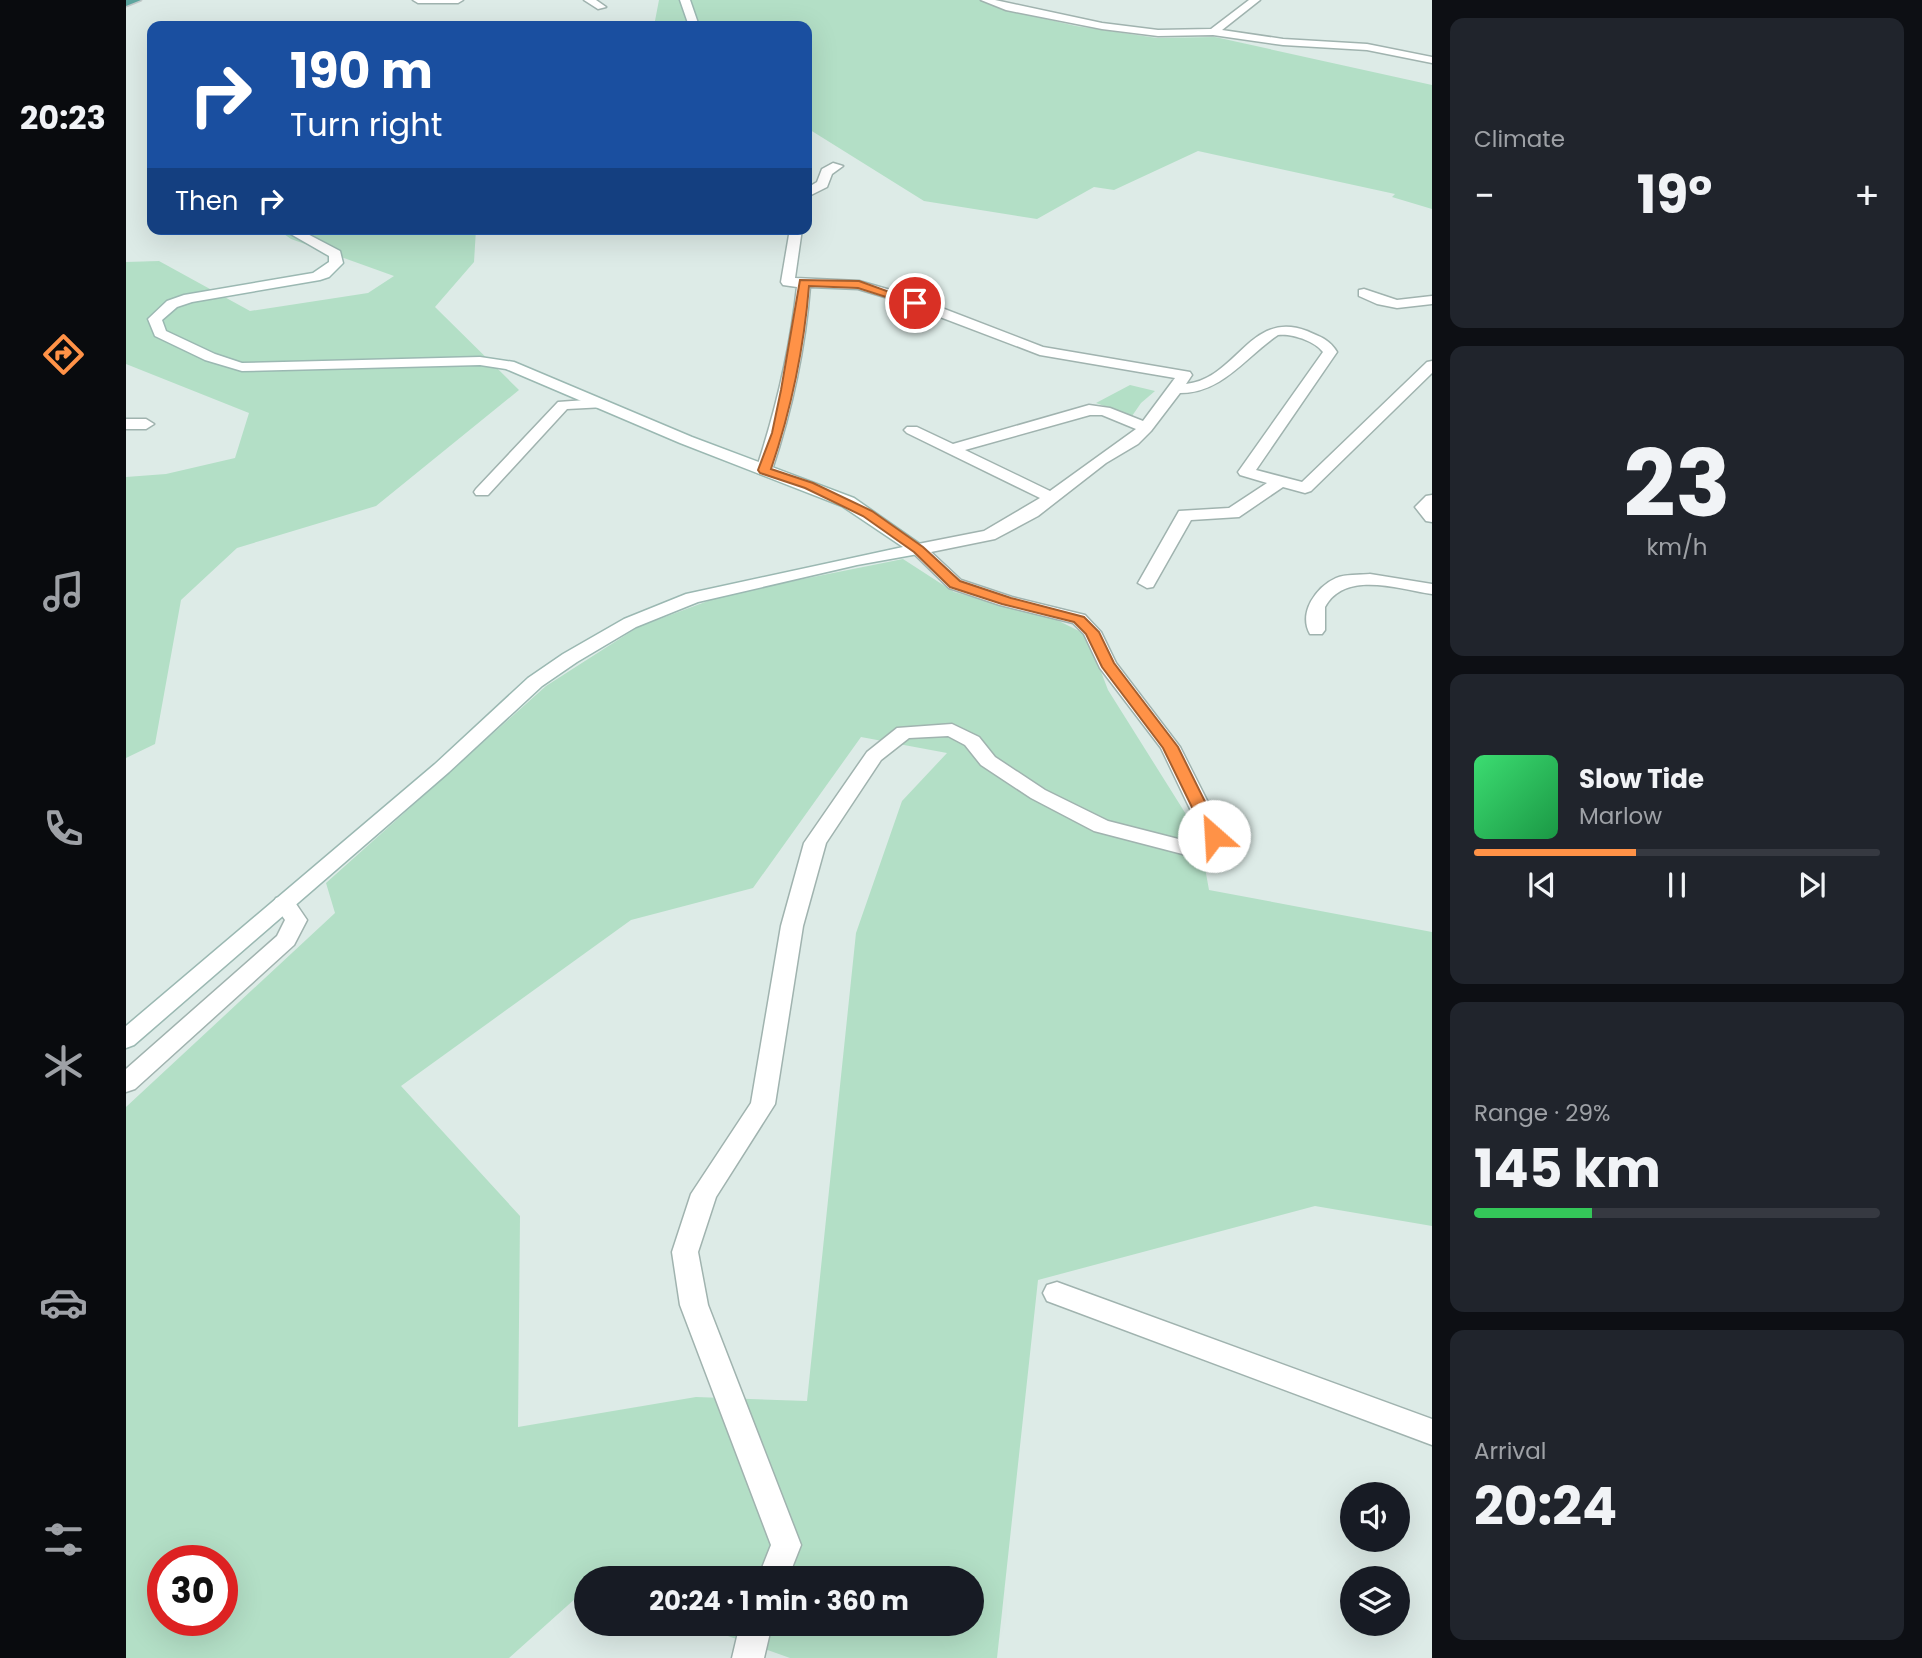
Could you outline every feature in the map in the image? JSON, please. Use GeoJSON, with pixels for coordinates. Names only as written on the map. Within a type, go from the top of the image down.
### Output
{"type":"FeatureCollection","features":[{"type":"Feature","properties":{"kind":"main road"},"geometry":{"type":"LineString","coordinates":[[126,3],[136,0]]}},
{"type":"Feature","properties":{"kind":"street"},"geometry":{"type":"LineString","coordinates":[[418,0],[458,0]]}},
{"type":"Feature","properties":{"kind":"street"},"geometry":{"type":"LineString","coordinates":[[589,0],[601,7]]}},
{"type":"Feature","properties":{"kind":"street"},"geometry":{"type":"LineString","coordinates":[[685,0],[692,21]]}},
{"type":"Feature","properties":{"kind":"street"},"geometry":{"type":"LineString","coordinates":[[986,0],[1006,7],[1116,29],[1158,33],[1213,32],[1283,42],[1367,47],[1432,60]]}},
{"type":"Feature","properties":{"kind":"street"},"geometry":{"type":"LineString","coordinates":[[1213,32],[1255,0]]}},
{"type":"Feature","properties":{"kind":"street"},"geometry":{"type":"LineString","coordinates":[[812,190],[822,184],[826,172],[837,166]]}},
{"type":"Feature","properties":{"kind":"street"},"geometry":{"type":"LineString","coordinates":[[300,235],[335,254],[336,263],[324,275],[205,294],[180,301],[162,311],[155,319],[160,333],[210,358],[242,367],[310,367],[387,362],[509,365],[848,502],[918,549],[955,584],[1006,601],[1079,620],[1086,626],[1092,632],[1107,664],[1170,747],[1214,836],[1214,850],[1194,850],[1101,826],[1038,794],[988,761],[972,741],[952,730],[904,732],[874,756],[815,843],[792,926],[764,1104],[704,1194],[685,1252],[694,1305],[786,1545],[778,1566]]}},
{"type":"Feature","properties":{"kind":"street"},"geometry":{"type":"LineString","coordinates":[[126,1039],[442,768],[535,682],[630,623],[692,598],[728,588],[989,535],[1052,498],[1146,428],[1185,375],[1040,351],[903,298],[859,285],[788,282],[795,235]]}},
{"type":"Feature","properties":{"kind":"street"},"geometry":{"type":"LineString","coordinates":[[764,470],[778,433],[801,318],[804,283]]}},
{"type":"Feature","properties":{"kind":"street"},"geometry":{"type":"LineString","coordinates":[[1364,293],[1382,303],[1400,306],[1432,300]]}},
{"type":"Feature","properties":{"kind":"street"},"geometry":{"type":"LineString","coordinates":[[1176,388],[1189,390],[1222,376],[1235,366],[1245,353],[1276,330],[1286,330],[1325,344],[1330,352],[1247,472],[1305,488],[1432,365]]}},
{"type":"Feature","properties":{"kind":"street"},"geometry":{"type":"LineString","coordinates":[[482,492],[563,405],[600,404]]}},
{"type":"Feature","properties":{"kind":"street"},"geometry":{"type":"LineString","coordinates":[[951,449],[1089,410],[1105,411],[1146,428]]}},
{"type":"Feature","properties":{"kind":"street"},"geometry":{"type":"LineString","coordinates":[[126,424],[146,424]]}},
{"type":"Feature","properties":{"kind":"street"},"geometry":{"type":"LineString","coordinates":[[912,430],[1052,498]]}},
{"type":"Feature","properties":{"kind":"street"},"geometry":{"type":"LineString","coordinates":[[1147,583],[1185,515],[1233,513],[1281,481]]}},
{"type":"Feature","properties":{"kind":"street"},"geometry":{"type":"LineString","coordinates":[[1432,500],[1423,507],[1432,517]]}},
{"type":"Feature","properties":{"kind":"street"},"geometry":{"type":"LineString","coordinates":[[1316,629],[1316,607],[1321,598],[1341,582],[1370,579],[1432,589]]}},
{"type":"Feature","properties":{"kind":"street"},"geometry":{"type":"LineString","coordinates":[[126,1083],[286,940],[296,920],[284,903]]}},
{"type":"Feature","properties":{"kind":"street"},"geometry":{"type":"LineString","coordinates":[[1057,1293],[1432,1432]]}},
{"type":"Feature","properties":{"kind":"street"},"geometry":{"type":"LineString","coordinates":[[748,1658],[753,1636]]}},
{"type":"Feature","properties":{"kind":"green space"},"geometry":{"type":"Polygon","coordinates":[[[659,0],[981,0],[1012,11],[1076,26],[1157,38],[1215,37],[1432,85],[1432,209],[1392,197],[1395,194],[1198,151],[1114,190],[1094,187],[1037,219],[924,201],[812,131],[812,21],[655,21],[659,0]]]}},
{"type":"Feature","properties":{"kind":"green space"},"geometry":{"type":"Polygon","coordinates":[[[285,235],[476,235],[474,262],[435,307],[519,390],[376,506],[237,548],[181,600],[155,744],[126,758],[126,477],[166,474],[235,458],[249,413],[126,364],[126,262],[159,261],[250,311],[368,293],[394,276],[285,235]]]}},
{"type":"Feature","properties":{"kind":"green space"},"geometry":{"type":"Polygon","coordinates":[[[1130,385],[1155,391],[1141,403],[1132,416],[1096,403],[1130,385]]]}},
{"type":"Feature","properties":{"kind":"green space"},"geometry":{"type":"Polygon","coordinates":[[[903,559],[954,592],[1057,620],[1087,635],[1108,690],[1199,835],[1209,890],[1432,932],[1432,1226],[1315,1206],[1038,1280],[997,1658],[790,1658],[728,1636],[984,1636],[984,1566],[574,1566],[574,1600],[509,1658],[126,1658],[126,1107],[335,913],[326,883],[546,686],[638,627],[724,595],[903,559]],[[861,737],[753,888],[631,920],[401,1086],[520,1216],[518,1427],[696,1397],[807,1401],[856,933],[902,801],[947,753],[861,737]]]}},
{"type":"Feature","properties":{"kind":"route"},"geometry":{"type":"LineString","coordinates":[[915,303],[848,282],[804,283],[801,318],[778,433],[764,470],[809,485],[868,513],[918,549],[955,584],[1006,601],[1079,620],[1092,632],[1107,664],[1170,747],[1214,836]]}}]}
